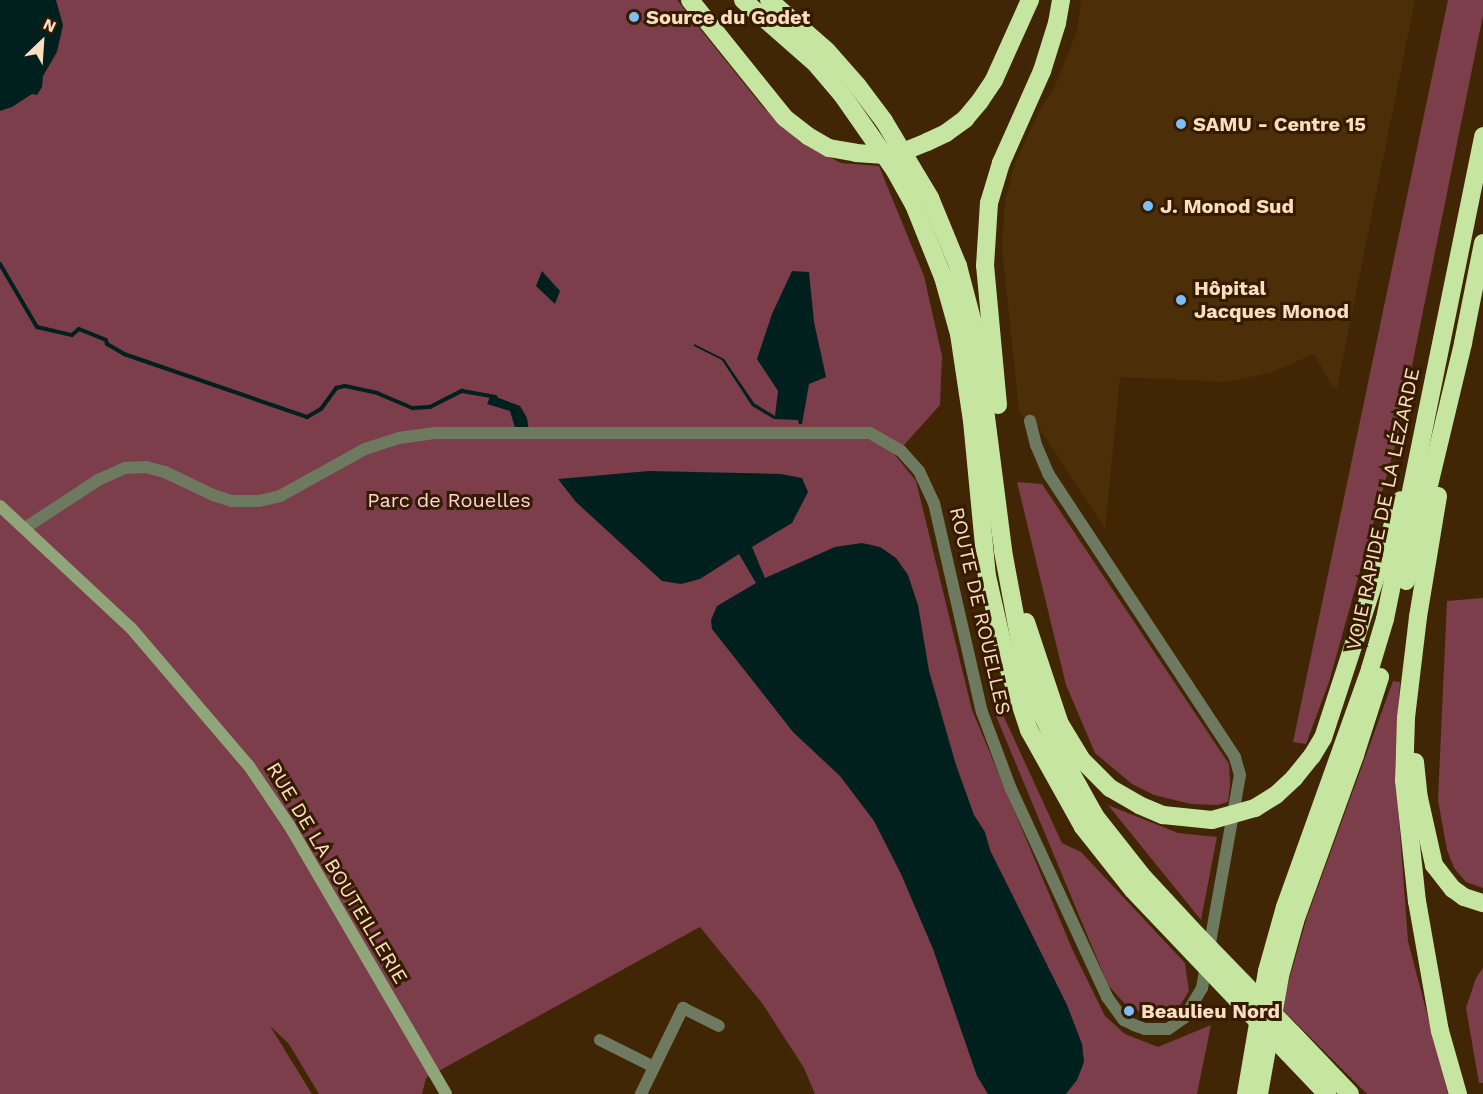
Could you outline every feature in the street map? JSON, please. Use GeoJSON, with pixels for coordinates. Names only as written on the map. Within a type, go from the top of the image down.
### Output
{"type":"FeatureCollection","features":[{"type":"Feature","properties":{"kind":"highway"},"geometry":{"type":"LineString","coordinates":[[690,0],[785,118],[808,136],[829,148],[856,153],[885,154],[905,151],[927,142],[946,133],[964,119],[980,101],[995,77],[1030,0]]}},
{"type":"Feature","properties":{"kind":"highway"},"geometry":{"type":"LineString","coordinates":[[743,0],[815,63],[843,96],[894,169],[914,205],[943,277],[959,334],[972,421],[987,576],[1007,664],[1029,730],[1083,827],[1133,890],[1327,1094]]}},
{"type":"Feature","properties":{"kind":"highway"},"geometry":{"type":"LineString","coordinates":[[769,0],[827,51],[856,85],[908,157],[930,198],[958,266],[975,331],[1005,557],[1024,663],[1060,753],[1095,816],[1144,878],[1350,1094]]}},
{"type":"Feature","properties":{"kind":"highway"},"geometry":{"type":"LineString","coordinates":[[1061,0],[1057,23],[1042,71],[998,172],[986,225],[985,266],[1001,441],[1005,557],[1060,724],[1082,759],[1110,788],[1139,805],[1163,815],[1212,820],[1235,816],[1255,808],[1276,795],[1294,778],[1323,738],[1384,548],[1421,448]]}},
{"type":"Feature","properties":{"kind":"highway","name":"VOIE RAPIDE DE LA LÉZARDE"},"geometry":{"type":"LineString","coordinates":[[1246,1094],[1267,971],[1285,907],[1355,714],[1385,619],[1483,135]]}},
{"type":"Feature","properties":{"kind":"highway","name":"VOIE RAPIDE DE LA LÉZARDE"},"geometry":{"type":"LineString","coordinates":[[1259,1094],[1280,976],[1295,921],[1373,701],[1402,598],[1463,344],[1483,243]]}},
{"type":"Feature","properties":{"kind":"highway"},"geometry":{"type":"LineString","coordinates":[[1458,1094],[1440,1031],[1417,901],[1407,826],[1404,780],[1406,718],[1418,617],[1463,344]]}},
{"type":"Feature","properties":{"kind":"highway"},"geometry":{"type":"LineString","coordinates":[[1418,617],[1415,767],[1429,848],[1441,877],[1464,897],[1483,903]]}},
{"type":"Feature","properties":{"kind":"street","name":"ROUTE DE ROUELLES"},"geometry":{"type":"LineString","coordinates":[[25,528],[98,480],[125,468],[146,467],[165,472],[222,498],[259,501],[279,496],[365,449],[399,438],[435,433],[870,433],[901,451],[918,471],[934,503],[982,712],[1011,789],[1107,997],[1124,1020],[1145,1029],[1168,1029],[1184,1018],[1202,988],[1240,774],[1235,757],[1048,473],[1035,445],[1030,421]]}},
{"type":"Feature","properties":{"kind":"street","name":"RUE DE LA BOUTEILLERIE"},"geometry":{"type":"LineString","coordinates":[[0,506],[131,628],[249,766],[289,825],[446,1094]]}},
{"type":"Feature","properties":{"kind":"street"},"geometry":{"type":"LineString","coordinates":[[641,1094],[683,1008],[719,1026]]}},
{"type":"Feature","properties":{"kind":"street"},"geometry":{"type":"LineString","coordinates":[[600,1040],[654,1067]]}},
{"type":"Feature","properties":{"kind":"shaded area","name":"Hôpital Jacques Monod"},"geometry":{"type":"Polygon","coordinates":[[[1081,0],[1415,0],[1337,388],[1333,387],[1314,354],[1270,373],[1227,382],[1120,377],[1105,529],[1036,423],[1024,419],[1019,411],[1002,247],[1005,201],[1015,163],[1040,110],[1055,86],[1077,31],[1081,0]]]}},
{"type":"Feature","properties":{"kind":"green space","name":"Parc de Rouelles"},"geometry":{"type":"Polygon","coordinates":[[[0,0],[677,0],[762,106],[799,141],[841,163],[879,166],[924,276],[942,356],[940,405],[895,455],[916,481],[972,710],[1073,951],[1105,1016],[1125,1034],[1158,1047],[1211,1025],[1197,1094],[815,1094],[804,1068],[762,1003],[700,927],[426,1078],[422,1094],[319,1094],[289,1044],[270,1026],[312,1094],[0,1094],[0,0]]]}},
{"type":"Feature","properties":{"kind":"green space"},"geometry":{"type":"Polygon","coordinates":[[[1448,0],[1483,0],[1483,15],[1398,435],[1329,682],[1306,744],[1293,742],[1448,0]]]}},
{"type":"Feature","properties":{"kind":"green space"},"geometry":{"type":"Polygon","coordinates":[[[1017,482],[1042,484],[1229,764],[1228,802],[1217,805],[1191,804],[1154,795],[1132,784],[1095,753],[1066,685],[1017,482]]]}},
{"type":"Feature","properties":{"kind":"green space"},"geometry":{"type":"Polygon","coordinates":[[[1483,598],[1483,888],[1466,882],[1454,868],[1447,850],[1438,800],[1447,601],[1483,598]]]}},
{"type":"Feature","properties":{"kind":"green space"},"geometry":{"type":"Polygon","coordinates":[[[1393,681],[1400,682],[1395,766],[1408,941],[1448,1094],[1367,1094],[1281,1008],[1307,917],[1393,681]]]}},
{"type":"Feature","properties":{"kind":"green space"},"geometry":{"type":"Polygon","coordinates":[[[1003,715],[1062,843],[1081,852],[1185,963],[1189,991],[1179,1007],[1165,1016],[1145,1015],[1125,1004],[1108,985],[996,716],[1003,715]]]}},
{"type":"Feature","properties":{"kind":"green space"},"geometry":{"type":"Polygon","coordinates":[[[1108,805],[1178,833],[1217,837],[1201,920],[1108,805]]]}},
{"type":"Feature","properties":{"kind":"green space"},"geometry":{"type":"Polygon","coordinates":[[[1483,968],[1483,1083],[1479,1083],[1466,1008],[1476,978],[1483,968]]]}},
{"type":"Feature","properties":{"kind":"water"},"geometry":{"type":"Polygon","coordinates":[[[0,0],[56,0],[63,25],[57,52],[43,76],[42,87],[37,95],[32,94],[12,107],[0,111],[0,0]]]}},
{"type":"Feature","properties":{"kind":"water"},"geometry":{"type":"Polygon","coordinates":[[[542,271],[560,291],[555,304],[536,286],[542,271]]]}},
{"type":"Feature","properties":{"kind":"water"},"geometry":{"type":"Polygon","coordinates":[[[792,271],[809,272],[814,322],[826,377],[809,384],[802,424],[799,424],[798,420],[774,419],[752,406],[722,360],[694,346],[694,344],[724,359],[754,403],[775,416],[778,391],[757,359],[772,314],[792,271]]]}},
{"type":"Feature","properties":{"kind":"water"},"geometry":{"type":"Polygon","coordinates":[[[491,395],[520,406],[527,418],[529,431],[516,431],[510,411],[487,404],[491,395]]]}},
{"type":"Feature","properties":{"kind":"water"},"geometry":{"type":"Polygon","coordinates":[[[649,471],[781,474],[802,478],[808,492],[792,523],[752,547],[765,578],[835,547],[862,543],[880,547],[896,558],[908,575],[918,605],[929,671],[956,765],[974,815],[985,832],[990,850],[1067,1005],[1082,1044],[1084,1062],[1077,1080],[1066,1094],[988,1094],[977,1076],[933,949],[901,874],[874,821],[840,776],[793,732],[712,629],[711,620],[717,606],[756,583],[739,554],[700,579],[681,584],[662,581],[576,502],[558,479],[649,471]]]}},
{"type":"Feature","properties":{"kind":"waterway"},"geometry":{"type":"LineString","coordinates":[[0,264],[37,327],[72,335],[79,329],[106,340],[107,344],[124,354],[307,417],[321,409],[336,388],[345,386],[377,393],[413,408],[430,407],[462,391],[495,397]]}},
{"type":"Feature","properties":{"kind":"place","name":"Source du Godet"},"geometry":{"type":"Point","coordinates":[634,17]}},
{"type":"Feature","properties":{"kind":"place","name":"SAMU - Centre 15"},"geometry":{"type":"Point","coordinates":[1181,124]}},
{"type":"Feature","properties":{"kind":"place","name":"J. Monod Sud"},"geometry":{"type":"Point","coordinates":[1148,206]}},
{"type":"Feature","properties":{"kind":"place","name":"Hôpital Jacques Monod"},"geometry":{"type":"Point","coordinates":[1181,300]}},
{"type":"Feature","properties":{"kind":"place","name":"Beaulieu Nord"},"geometry":{"type":"Point","coordinates":[1129,1011]}}]}
